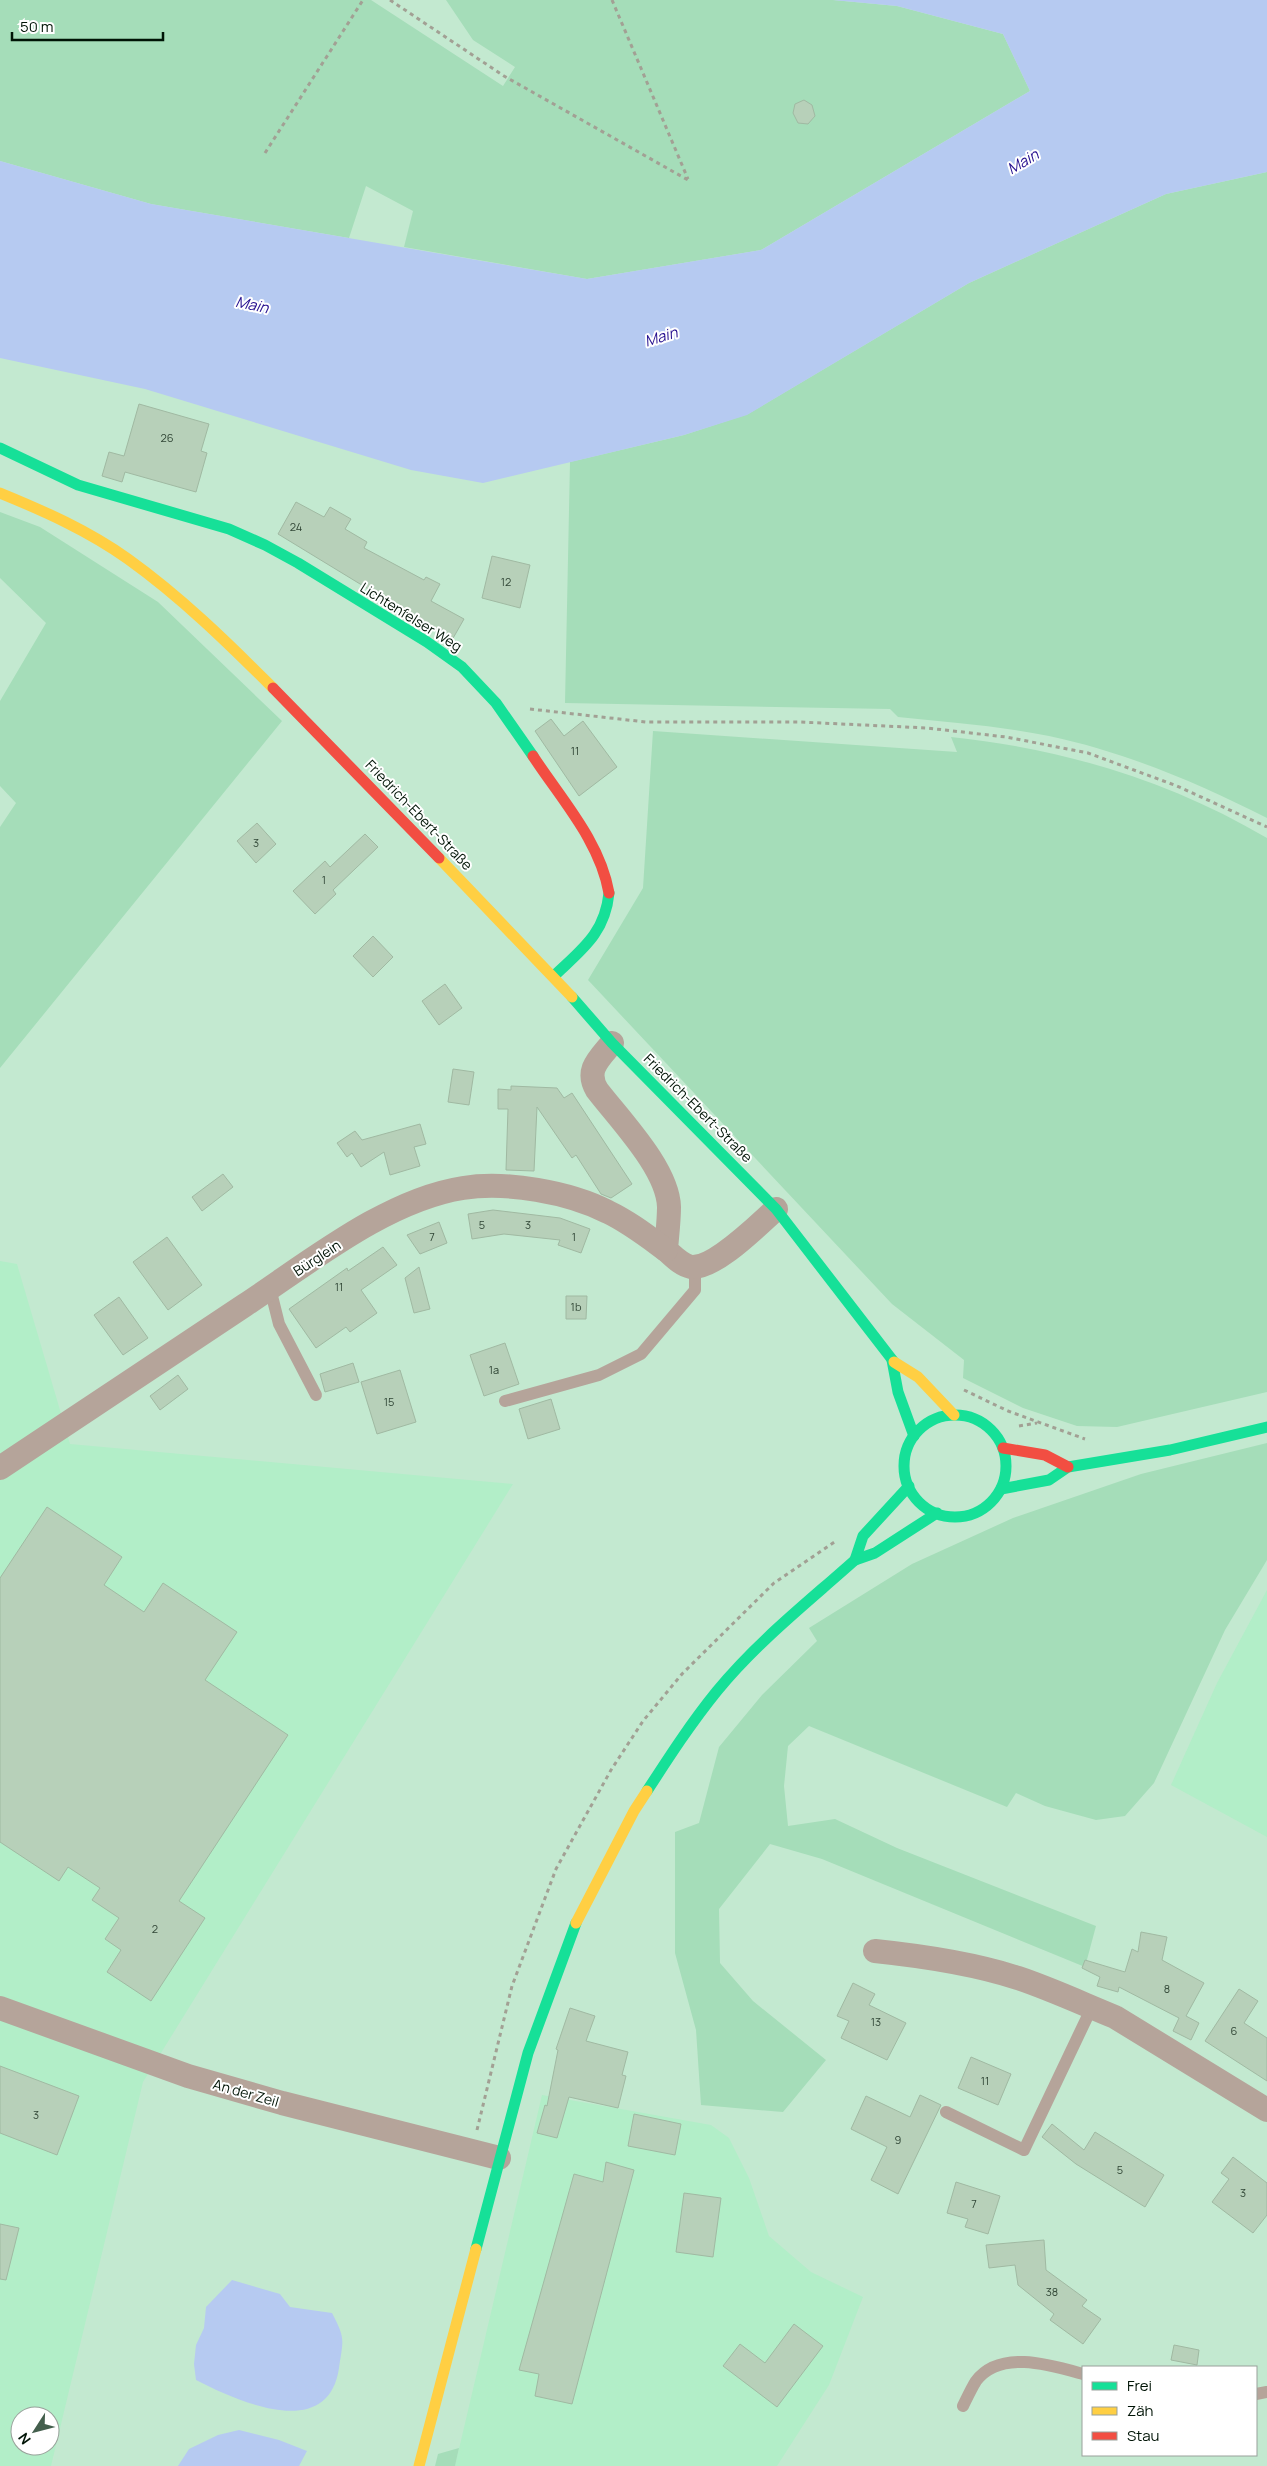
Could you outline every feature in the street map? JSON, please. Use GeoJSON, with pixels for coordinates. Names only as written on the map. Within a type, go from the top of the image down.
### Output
{"type":"FeatureCollection","features":[{"type":"Feature","properties":{"kind":"street","name":"Lichtenfelser Weg"},"geometry":{"type":"LineString","coordinates":[[0,448],[87,488],[212,523],[248,537],[282,554],[453,660],[471,674],[496,705],[586,835],[600,861],[606,880],[609,897],[607,913],[600,928],[554,976]]}},
{"type":"Feature","properties":{"kind":"street","name":"Friedrich-Ebert-Straße"},"geometry":{"type":"LineString","coordinates":[[0,493],[41,509],[126,558],[164,587],[228,643],[304,718],[554,976],[612,1043],[776,1209],[892,1360]]}},
{"type":"Feature","properties":{"kind":"street"},"geometry":{"type":"LineString","coordinates":[[612,1043],[592,1068],[591,1078],[597,1090],[648,1157],[665,1188],[669,1206],[666,1250]]}},
{"type":"Feature","properties":{"kind":"street","name":"Bürglein"},"geometry":{"type":"LineString","coordinates":[[0,1468],[343,1240],[394,1211],[426,1198],[463,1188],[505,1186],[547,1192],[607,1211],[666,1250],[682,1263],[695,1266]]}},
{"type":"Feature","properties":{"kind":"street"},"geometry":{"type":"LineString","coordinates":[[695,1266],[700,1267],[726,1252],[776,1209]]}},
{"type":"Feature","properties":{"kind":"street"},"geometry":{"type":"LineString","coordinates":[[892,1360],[918,1377],[954,1415]]}},
{"type":"Feature","properties":{"kind":"street"},"geometry":{"type":"LineString","coordinates":[[892,1360],[898,1392],[914,1436]]}},
{"type":"Feature","properties":{"kind":"street"},"geometry":{"type":"LineString","coordinates":[[954,1415],[968,1417],[991,1429],[1003,1448],[1006,1470],[999,1493],[987,1506],[969,1515],[950,1516],[937,1513],[920,1503],[909,1486],[905,1469],[905,1457],[914,1436],[932,1421],[954,1415]]}},
{"type":"Feature","properties":{"kind":"street"},"geometry":{"type":"LineString","coordinates":[[999,1493],[1049,1480],[1068,1467],[1170,1450],[1267,1427]]}},
{"type":"Feature","properties":{"kind":"street"},"geometry":{"type":"LineString","coordinates":[[1003,1448],[1045,1455],[1068,1467]]}},
{"type":"Feature","properties":{"kind":"street"},"geometry":{"type":"LineString","coordinates":[[855,1560],[863,1536],[909,1486]]}},
{"type":"Feature","properties":{"kind":"street"},"geometry":{"type":"LineString","coordinates":[[419,2466],[528,2053],[553,1980],[581,1910],[634,1811],[686,1731],[718,1690],[754,1651],[855,1560],[875,1553],[937,1513]]}},
{"type":"Feature","properties":{"kind":"street"},"geometry":{"type":"LineString","coordinates":[[875,1951],[968,1964],[1018,1978],[1115,2017],[1267,2110]]}},
{"type":"Feature","properties":{"kind":"street","name":"An der Zeil"},"geometry":{"type":"LineString","coordinates":[[0,2008],[188,2076],[282,2103],[499,2158]]}},
{"type":"Feature","properties":{"kind":"lane"},"geometry":{"type":"LineString","coordinates":[[505,1401],[599,1375],[641,1354],[695,1290],[695,1266]]}},
{"type":"Feature","properties":{"kind":"lane"},"geometry":{"type":"LineString","coordinates":[[270,1288],[279,1324],[316,1395]]}},
{"type":"Feature","properties":{"kind":"lane"},"geometry":{"type":"LineString","coordinates":[[946,2112],[1024,2150],[1092,2008]]}},
{"type":"Feature","properties":{"kind":"lane"},"geometry":{"type":"LineString","coordinates":[[963,2406],[976,2381],[988,2371],[1006,2362],[1046,2364],[1082,2374]]}},
{"type":"Feature","properties":{"kind":"path"},"geometry":{"type":"LineString","coordinates":[[265,153],[363,0]]}},
{"type":"Feature","properties":{"kind":"path"},"geometry":{"type":"LineString","coordinates":[[390,0],[504,76],[688,180],[612,0]]}},
{"type":"Feature","properties":{"kind":"path"},"geometry":{"type":"LineString","coordinates":[[496,705],[646,722],[800,722],[927,728],[1006,737],[1088,753],[1177,786],[1267,827]]}},
{"type":"Feature","properties":{"kind":"path"},"geometry":{"type":"LineString","coordinates":[[961,1388],[1008,1412],[1085,1439],[1094,1438]]}},
{"type":"Feature","properties":{"kind":"shaded area"},"geometry":{"type":"Polygon","coordinates":[[[0,0],[371,0],[503,86],[515,67],[473,40],[446,0],[833,0],[897,6],[1003,34],[1030,91],[761,250],[587,279],[404,247],[413,211],[366,186],[349,238],[151,204],[0,161],[0,0]]]}},
{"type":"Feature","properties":{"kind":"shaded area"},"geometry":{"type":"Polygon","coordinates":[[[1267,172],[1267,818],[1188,781],[1105,751],[1049,736],[974,725],[898,717],[890,709],[565,703],[570,462],[684,435],[748,414],[969,283],[1166,194],[1267,172]]]}},
{"type":"Feature","properties":{"kind":"shaded area"},"geometry":{"type":"Polygon","coordinates":[[[0,512],[40,527],[158,602],[282,721],[0,1068],[0,827],[16,803],[0,786],[0,701],[46,623],[0,578],[0,512]]]}},
{"type":"Feature","properties":{"kind":"shaded area"},"geometry":{"type":"Polygon","coordinates":[[[653,731],[957,752],[951,737],[993,742],[1075,759],[1114,770],[1192,799],[1267,838],[1267,1392],[1117,1427],[1077,1426],[1023,1408],[963,1378],[964,1360],[892,1304],[588,980],[643,888],[653,731]]]}},
{"type":"Feature","properties":{"kind":"shaded area"},"geometry":{"type":"Polygon","coordinates":[[[0,1261],[17,1264],[70,1444],[513,1484],[143,2082],[60,2428],[60,2406],[10,2406],[10,2456],[53,2456],[51,2466],[0,2466],[0,1261]]]}},
{"type":"Feature","properties":{"kind":"shaded area"},"geometry":{"type":"Polygon","coordinates":[[[1267,1443],[1267,1560],[1225,1630],[1154,1783],[1125,1816],[1096,1820],[1045,1806],[1016,1793],[1007,1807],[809,1726],[788,1746],[784,1786],[788,1826],[835,1819],[897,1848],[1096,1926],[1085,1967],[822,1859],[770,1844],[719,1909],[720,1963],[753,2001],[826,2060],[783,2112],[701,2105],[696,2030],[675,1953],[675,1832],[699,1823],[719,1747],[762,1695],[817,1641],[809,1628],[912,1564],[1013,1518],[1141,1474],[1267,1443]]]}},
{"type":"Feature","properties":{"kind":"shaded area"},"geometry":{"type":"Polygon","coordinates":[[[1267,1590],[1267,1837],[1171,1785],[1217,1683],[1267,1590]]]}},
{"type":"Feature","properties":{"kind":"shaded area"},"geometry":{"type":"Polygon","coordinates":[[[542,2095],[711,2125],[729,2138],[749,2178],[769,2236],[811,2272],[863,2297],[829,2385],[777,2466],[455,2466],[542,2095]]]}},
{"type":"Feature","properties":{"kind":"shaded area"},"geometry":{"type":"Polygon","coordinates":[[[459,2448],[455,2466],[435,2466],[438,2454],[459,2448]]]}},
{"type":"Feature","properties":{"kind":"water","name":"Main"},"geometry":{"type":"Polygon","coordinates":[[[833,0],[1267,0],[1267,172],[1166,194],[969,283],[747,415],[684,435],[483,483],[411,470],[145,389],[0,358],[0,161],[151,204],[587,279],[761,250],[1030,91],[1003,34],[897,6],[833,0]]]}},
{"type":"Feature","properties":{"kind":"water"},"geometry":{"type":"Polygon","coordinates":[[[232,2280],[280,2294],[290,2307],[332,2313],[340,2329],[342,2351],[339,2368],[331,2391],[318,2404],[300,2410],[279,2410],[234,2398],[196,2380],[194,2364],[196,2345],[204,2328],[206,2307],[232,2280]]]}},
{"type":"Feature","properties":{"kind":"water"},"geometry":{"type":"Polygon","coordinates":[[[239,2430],[279,2440],[307,2451],[299,2466],[178,2466],[189,2449],[218,2435],[239,2430]]]}},
{"type":"Feature","properties":{"kind":"building"},"geometry":{"type":"Polygon","coordinates":[[[804,100],[812,105],[815,116],[808,124],[798,123],[793,113],[795,104],[804,100]]]}},
{"type":"Feature","properties":{"kind":"building"},"geometry":{"type":"Polygon","coordinates":[[[139,404],[209,424],[201,451],[207,453],[196,492],[125,472],[122,482],[102,476],[109,452],[124,456],[139,404]]]}},
{"type":"Feature","properties":{"kind":"building"},"geometry":{"type":"Polygon","coordinates":[[[296,502],[324,517],[330,507],[351,519],[345,529],[367,542],[364,548],[424,580],[426,577],[440,584],[431,601],[464,619],[452,640],[278,534],[296,502]]]}},
{"type":"Feature","properties":{"kind":"building"},"geometry":{"type":"Polygon","coordinates":[[[492,556],[530,565],[520,608],[482,598],[492,556]]]}},
{"type":"Feature","properties":{"kind":"building"},"geometry":{"type":"Polygon","coordinates":[[[551,719],[564,736],[583,721],[617,767],[579,796],[535,731],[551,719]]]}},
{"type":"Feature","properties":{"kind":"building"},"geometry":{"type":"Polygon","coordinates":[[[257,823],[276,844],[256,863],[237,841],[257,823]]]}},
{"type":"Feature","properties":{"kind":"building"},"geometry":{"type":"Polygon","coordinates":[[[365,834],[378,847],[333,890],[336,894],[315,914],[293,891],[325,861],[330,867],[365,834]]]}},
{"type":"Feature","properties":{"kind":"building"},"geometry":{"type":"Polygon","coordinates":[[[373,936],[393,957],[373,977],[353,956],[373,936]]]}},
{"type":"Feature","properties":{"kind":"building"},"geometry":{"type":"Polygon","coordinates":[[[445,984],[462,1008],[439,1025],[422,1001],[445,984]]]}},
{"type":"Feature","properties":{"kind":"building"},"geometry":{"type":"Polygon","coordinates":[[[453,1069],[474,1072],[469,1105],[448,1102],[453,1069]]]}},
{"type":"Feature","properties":{"kind":"building"},"geometry":{"type":"Polygon","coordinates":[[[511,1086],[557,1088],[564,1098],[572,1093],[632,1184],[611,1198],[601,1194],[576,1155],[572,1158],[537,1107],[534,1171],[506,1170],[508,1109],[498,1109],[498,1089],[511,1090],[511,1086]]]}},
{"type":"Feature","properties":{"kind":"building"},"geometry":{"type":"Polygon","coordinates":[[[420,1124],[426,1144],[414,1147],[420,1166],[390,1175],[384,1152],[361,1167],[352,1153],[347,1157],[337,1143],[355,1131],[362,1140],[420,1124]]]}},
{"type":"Feature","properties":{"kind":"building"},"geometry":{"type":"Polygon","coordinates":[[[223,1174],[233,1187],[202,1211],[192,1197],[223,1174]]]}},
{"type":"Feature","properties":{"kind":"building"},"geometry":{"type":"Polygon","coordinates":[[[493,1210],[560,1218],[590,1229],[581,1253],[558,1245],[560,1240],[504,1234],[472,1239],[468,1214],[493,1210]]]}},
{"type":"Feature","properties":{"kind":"building"},"geometry":{"type":"Polygon","coordinates":[[[439,1222],[447,1243],[420,1254],[407,1235],[439,1222]]]}},
{"type":"Feature","properties":{"kind":"building"},"geometry":{"type":"Polygon","coordinates":[[[167,1237],[202,1285],[168,1310],[133,1262],[167,1237]]]}},
{"type":"Feature","properties":{"kind":"building"},"geometry":{"type":"Polygon","coordinates":[[[383,1247],[397,1265],[361,1290],[377,1313],[350,1332],[346,1327],[316,1348],[289,1309],[347,1268],[348,1271],[383,1247]]]}},
{"type":"Feature","properties":{"kind":"building"},"geometry":{"type":"Polygon","coordinates":[[[419,1267],[430,1309],[414,1313],[405,1278],[419,1267]]]}},
{"type":"Feature","properties":{"kind":"building"},"geometry":{"type":"Polygon","coordinates":[[[566,1296],[587,1296],[586,1319],[566,1319],[566,1296]]]}},
{"type":"Feature","properties":{"kind":"building"},"geometry":{"type":"Polygon","coordinates":[[[119,1297],[148,1338],[123,1355],[94,1315],[119,1297]]]}},
{"type":"Feature","properties":{"kind":"building"},"geometry":{"type":"Polygon","coordinates":[[[505,1343],[519,1384],[484,1396],[470,1355],[505,1343]]]}},
{"type":"Feature","properties":{"kind":"building"},"geometry":{"type":"Polygon","coordinates":[[[353,1363],[359,1382],[325,1392],[320,1374],[353,1363]]]}},
{"type":"Feature","properties":{"kind":"building"},"geometry":{"type":"Polygon","coordinates":[[[400,1370],[416,1422],[377,1434],[361,1382],[400,1370]]]}},
{"type":"Feature","properties":{"kind":"building"},"geometry":{"type":"Polygon","coordinates":[[[178,1375],[188,1389],[160,1410],[150,1396],[178,1375]]]}},
{"type":"Feature","properties":{"kind":"building"},"geometry":{"type":"Polygon","coordinates":[[[551,1399],[560,1429],[528,1439],[519,1409],[551,1399]]]}},
{"type":"Feature","properties":{"kind":"building"},"geometry":{"type":"Polygon","coordinates":[[[47,1507],[122,1557],[104,1585],[144,1612],[163,1583],[237,1632],[205,1680],[288,1735],[179,1901],[205,1918],[151,2001],[107,1972],[121,1950],[105,1939],[119,1918],[92,1900],[100,1888],[68,1867],[59,1881],[0,1842],[0,1578],[47,1507]]]}},
{"type":"Feature","properties":{"kind":"building"},"geometry":{"type":"Polygon","coordinates":[[[1141,1932],[1167,1937],[1162,1960],[1204,1983],[1186,2016],[1199,2023],[1191,2040],[1173,2031],[1179,2018],[1119,1987],[1118,1992],[1097,1986],[1100,1977],[1082,1968],[1085,1960],[1125,1972],[1132,1949],[1138,1952],[1141,1932]]]}},
{"type":"Feature","properties":{"kind":"building"},"geometry":{"type":"Polygon","coordinates":[[[853,1983],[875,1994],[869,2005],[906,2023],[887,2060],[841,2038],[849,2021],[837,2016],[853,1983]]]}},
{"type":"Feature","properties":{"kind":"building"},"geometry":{"type":"Polygon","coordinates":[[[1239,1989],[1258,2001],[1244,2023],[1267,2038],[1267,2081],[1205,2041],[1239,1989]]]}},
{"type":"Feature","properties":{"kind":"building"},"geometry":{"type":"Polygon","coordinates":[[[570,2008],[595,2016],[586,2041],[628,2052],[622,2075],[626,2076],[618,2108],[569,2097],[557,2138],[537,2133],[545,2105],[547,2106],[558,2050],[556,2049],[570,2008]]]}},
{"type":"Feature","properties":{"kind":"building"},"geometry":{"type":"Polygon","coordinates":[[[971,2057],[1011,2074],[998,2105],[958,2088],[971,2057]]]}},
{"type":"Feature","properties":{"kind":"building"},"geometry":{"type":"Polygon","coordinates":[[[0,2066],[79,2096],[57,2155],[0,2133],[0,2066]]]}},
{"type":"Feature","properties":{"kind":"building"},"geometry":{"type":"Polygon","coordinates":[[[920,2095],[941,2105],[898,2194],[871,2180],[887,2147],[851,2129],[866,2096],[910,2117],[920,2095]]]}},
{"type":"Feature","properties":{"kind":"building"},"geometry":{"type":"Polygon","coordinates":[[[634,2114],[681,2124],[675,2155],[628,2146],[634,2114]]]}},
{"type":"Feature","properties":{"kind":"building"},"geometry":{"type":"Polygon","coordinates":[[[1052,2124],[1084,2150],[1095,2132],[1164,2175],[1145,2207],[1076,2164],[1042,2137],[1052,2124]]]}},
{"type":"Feature","properties":{"kind":"building"},"geometry":{"type":"Polygon","coordinates":[[[1233,2157],[1267,2183],[1267,2215],[1253,2233],[1212,2202],[1229,2179],[1221,2173],[1233,2157]]]}},
{"type":"Feature","properties":{"kind":"building"},"geometry":{"type":"Polygon","coordinates":[[[606,2162],[634,2170],[572,2404],[535,2396],[539,2374],[519,2370],[574,2174],[603,2182],[606,2162]]]}},
{"type":"Feature","properties":{"kind":"building"},"geometry":{"type":"Polygon","coordinates":[[[956,2182],[1000,2196],[988,2234],[965,2227],[968,2219],[947,2213],[956,2182]]]}},
{"type":"Feature","properties":{"kind":"building"},"geometry":{"type":"Polygon","coordinates":[[[684,2193],[721,2198],[713,2257],[676,2252],[684,2193]]]}},
{"type":"Feature","properties":{"kind":"building"},"geometry":{"type":"Polygon","coordinates":[[[0,2224],[19,2228],[6,2280],[0,2279],[0,2224]]]}},
{"type":"Feature","properties":{"kind":"building"},"geometry":{"type":"Polygon","coordinates":[[[1044,2240],[1046,2270],[1087,2300],[1082,2306],[1101,2319],[1083,2344],[1050,2320],[1054,2314],[1018,2285],[1015,2265],[989,2268],[986,2245],[1044,2240]]]}},
{"type":"Feature","properties":{"kind":"building"},"geometry":{"type":"Polygon","coordinates":[[[794,2324],[823,2346],[777,2407],[723,2366],[740,2344],[765,2363],[794,2324]]]}},
{"type":"Feature","properties":{"kind":"building"},"geometry":{"type":"Polygon","coordinates":[[[1174,2345],[1199,2350],[1197,2365],[1171,2360],[1174,2345]]]}},
{"type":"Feature","properties":{"kind":"traffic: fast"},"geometry":{"type":"LineString","coordinates":[[0,448],[78,485],[229,529],[265,545],[298,563],[427,642],[462,667],[496,703],[533,756]]}},
{"type":"Feature","properties":{"kind":"traffic: fast"},"geometry":{"type":"LineString","coordinates":[[554,976],[582,949],[597,930],[603,920],[609,893]]}},
{"type":"Feature","properties":{"kind":"traffic: fast"},"geometry":{"type":"LineString","coordinates":[[572,997],[612,1043],[776,1209],[894,1362]]}},
{"type":"Feature","properties":{"kind":"traffic: fast"},"geometry":{"type":"LineString","coordinates":[[892,1360],[898,1392],[914,1436]]}},
{"type":"Feature","properties":{"kind":"traffic: fast"},"geometry":{"type":"LineString","coordinates":[[955,1415],[974,1419],[991,1430],[1002,1447],[1006,1466],[1002,1485],[991,1502],[974,1513],[955,1517],[936,1513],[919,1502],[908,1485],[904,1466],[908,1447],[919,1430],[936,1419],[955,1415]]}},
{"type":"Feature","properties":{"kind":"traffic: fast"},"geometry":{"type":"LineString","coordinates":[[1001,1489],[1049,1480],[1068,1467],[1170,1450],[1267,1427]]}},
{"type":"Feature","properties":{"kind":"traffic: fast"},"geometry":{"type":"LineString","coordinates":[[855,1560],[863,1536],[909,1486]]}},
{"type":"Feature","properties":{"kind":"traffic: fast"},"geometry":{"type":"LineString","coordinates":[[647,1791],[707,1703],[732,1673],[766,1639],[855,1560],[875,1553],[937,1513]]}},
{"type":"Feature","properties":{"kind":"traffic: fast"},"geometry":{"type":"LineString","coordinates":[[476,2249],[528,2053],[576,1923]]}},
{"type":"Feature","properties":{"kind":"traffic: slow"},"geometry":{"type":"LineString","coordinates":[[0,493],[66,522],[98,539],[128,559],[221,637],[273,688]]}},
{"type":"Feature","properties":{"kind":"traffic: slow"},"geometry":{"type":"LineString","coordinates":[[439,858],[572,997]]}},
{"type":"Feature","properties":{"kind":"traffic: slow"},"geometry":{"type":"LineString","coordinates":[[894,1362],[918,1377],[954,1415]]}},
{"type":"Feature","properties":{"kind":"traffic: slow"},"geometry":{"type":"LineString","coordinates":[[576,1923],[634,1811],[647,1791]]}},
{"type":"Feature","properties":{"kind":"traffic: slow"},"geometry":{"type":"LineString","coordinates":[[419,2466],[476,2249]]}},
{"type":"Feature","properties":{"kind":"traffic: jam"},"geometry":{"type":"LineString","coordinates":[[273,688],[439,858]]}},
{"type":"Feature","properties":{"kind":"traffic: jam"},"geometry":{"type":"LineString","coordinates":[[533,756],[588,838],[604,874],[609,893]]}},
{"type":"Feature","properties":{"kind":"traffic: jam"},"geometry":{"type":"LineString","coordinates":[[1003,1448],[1045,1455],[1068,1467]]}}]}
